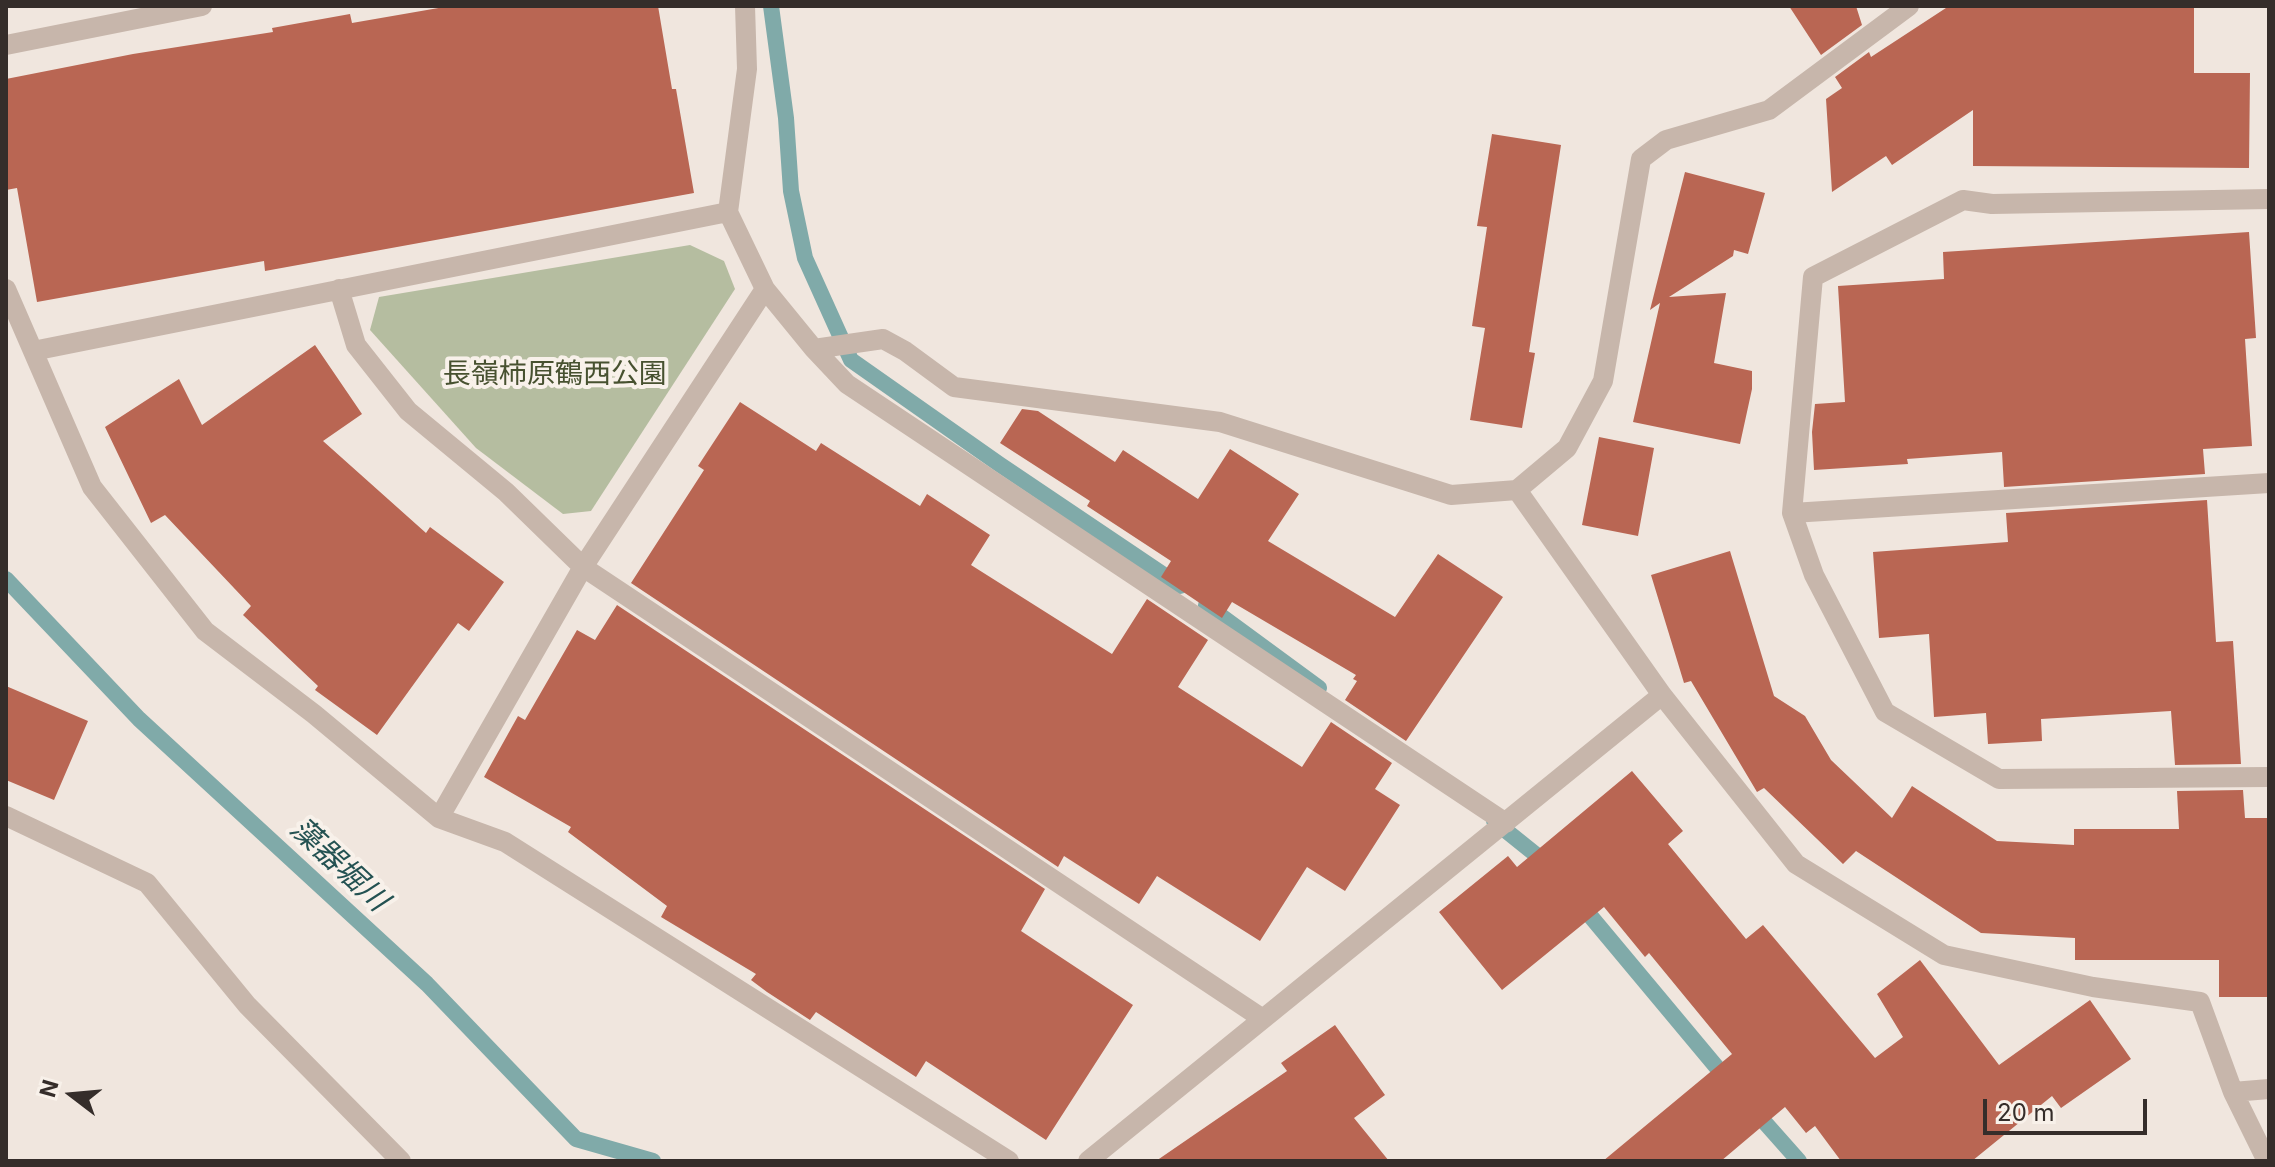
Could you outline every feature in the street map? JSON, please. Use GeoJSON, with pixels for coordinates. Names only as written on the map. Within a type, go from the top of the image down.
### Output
{"type":"FeatureCollection","features":[{"type":"Feature","properties":{"kind":"street"},"geometry":{"type":"LineString","coordinates":[[6,45],[202,6]]}},
{"type":"Feature","properties":{"kind":"street"},"geometry":{"type":"LineString","coordinates":[[745,6],[747,69],[728,212],[765,289],[814,349],[847,384],[1506,823]]}},
{"type":"Feature","properties":{"kind":"street"},"geometry":{"type":"LineString","coordinates":[[814,349],[883,339],[954,387],[1220,422],[1451,495],[1517,490],[1567,448],[1603,381],[1641,159],[1666,140],[1769,110],[1909,6]]}},
{"type":"Feature","properties":{"kind":"street"},"geometry":{"type":"LineString","coordinates":[[2269,199],[1992,204],[1963,200],[1813,277],[1792,513],[1814,575],[1885,712],[1999,779],[2269,777]]}},
{"type":"Feature","properties":{"kind":"street"},"geometry":{"type":"LineString","coordinates":[[33,351],[728,212]]}},
{"type":"Feature","properties":{"kind":"street"},"geometry":{"type":"LineString","coordinates":[[6,289],[92,487],[205,631],[314,714],[439,818],[505,842],[1009,1161]]}},
{"type":"Feature","properties":{"kind":"street"},"geometry":{"type":"LineString","coordinates":[[339,289],[356,345],[408,411],[506,492],[583,567],[1263,1019]]}},
{"type":"Feature","properties":{"kind":"street"},"geometry":{"type":"LineString","coordinates":[[439,818],[583,567],[765,289]]}},
{"type":"Feature","properties":{"kind":"street"},"geometry":{"type":"LineString","coordinates":[[1792,513],[2269,483]]}},
{"type":"Feature","properties":{"kind":"street"},"geometry":{"type":"LineString","coordinates":[[1517,490],[1662,695],[1796,864],[1944,955],[2093,987],[2200,1002],[2233,1092],[2267,1161]]}},
{"type":"Feature","properties":{"kind":"street"},"geometry":{"type":"LineString","coordinates":[[1088,1161],[1662,695]]}},
{"type":"Feature","properties":{"kind":"street"},"geometry":{"type":"LineString","coordinates":[[6,816],[147,883],[247,1005],[401,1161]]}},
{"type":"Feature","properties":{"kind":"street"},"geometry":{"type":"LineString","coordinates":[[2233,1092],[2269,1089]]}},
{"type":"Feature","properties":{"kind":"green space","name":"長嶺柿原鶴西公園"},"geometry":{"type":"Polygon","coordinates":[[[690,245],[724,261],[735,289],[591,511],[563,514],[476,448],[370,330],[379,297],[690,245]]]}},
{"type":"Feature","properties":{"kind":"building"},"geometry":{"type":"Polygon","coordinates":[[[450,6],[658,6],[694,193],[265,271],[264,261],[37,302],[17,188],[6,190],[6,79],[133,54],[273,32],[272,28],[350,14],[352,23],[450,6]]]}},
{"type":"Feature","properties":{"kind":"building"},"geometry":{"type":"Polygon","coordinates":[[[1789,6],[1856,6],[1862,25],[1821,55],[1789,6]]]}},
{"type":"Feature","properties":{"kind":"building"},"geometry":{"type":"Polygon","coordinates":[[[1949,6],[2194,6],[2194,73],[2250,73],[2249,168],[1973,166],[1973,110],[1892,165],[1886,156],[1832,192],[1826,99],[1842,88],[1835,77],[1869,52],[1871,57],[1949,6]]]}},
{"type":"Feature","properties":{"kind":"building"},"geometry":{"type":"Polygon","coordinates":[[[1492,134],[1561,145],[1529,352],[1535,353],[1522,428],[1470,420],[1485,328],[1472,326],[1487,227],[1477,226],[1492,134]]]}},
{"type":"Feature","properties":{"kind":"building"},"geometry":{"type":"Polygon","coordinates":[[[1685,172],[1765,193],[1748,254],[1734,250],[1733,256],[1669,297],[1726,293],[1714,363],[1752,371],[1752,389],[1740,444],[1633,422],[1660,303],[1650,310],[1685,172]]]}},
{"type":"Feature","properties":{"kind":"building"},"geometry":{"type":"Polygon","coordinates":[[[2249,232],[2256,338],[2245,339],[2252,446],[2203,449],[2205,474],[2004,487],[2002,452],[1907,459],[1908,464],[1814,470],[1812,432],[1815,404],[1845,402],[1838,286],[1944,279],[1943,252],[2249,232]]]}},
{"type":"Feature","properties":{"kind":"building"},"geometry":{"type":"Polygon","coordinates":[[[315,345],[362,414],[323,441],[426,533],[430,527],[504,582],[469,631],[458,623],[377,735],[315,690],[318,686],[243,615],[251,606],[165,515],[151,523],[105,427],[179,379],[202,425],[315,345]]]}},
{"type":"Feature","properties":{"kind":"building"},"geometry":{"type":"Polygon","coordinates":[[[740,402],[816,451],[821,443],[920,506],[927,494],[990,535],[971,565],[1112,654],[1147,599],[1208,640],[1178,687],[1302,767],[1331,722],[1392,763],[1375,789],[1400,805],[1345,891],[1307,867],[1260,941],[1157,876],[1139,904],[1064,856],[1058,867],[631,583],[704,470],[698,466],[740,402]]]}},
{"type":"Feature","properties":{"kind":"building"},"geometry":{"type":"Polygon","coordinates":[[[1022,409],[1038,411],[1115,462],[1123,450],[1198,499],[1230,449],[1299,494],[1268,541],[1395,617],[1438,554],[1503,597],[1406,741],[1345,700],[1357,681],[1353,679],[1356,675],[1232,602],[1222,618],[1161,577],[1171,561],[1087,506],[1090,501],[1000,443],[1022,409]]]}},
{"type":"Feature","properties":{"kind":"building"},"geometry":{"type":"Polygon","coordinates":[[[1599,437],[1654,448],[1638,536],[1582,525],[1599,437]]]}},
{"type":"Feature","properties":{"kind":"building"},"geometry":{"type":"Polygon","coordinates":[[[2207,500],[2216,642],[2233,641],[2241,764],[2175,765],[2171,711],[2041,719],[2042,741],[1988,744],[1986,713],[1934,717],[1929,634],[1879,638],[1873,552],[2008,542],[2006,513],[2207,500]]]}},
{"type":"Feature","properties":{"kind":"building"},"geometry":{"type":"Polygon","coordinates":[[[1730,551],[1774,696],[1805,716],[1831,760],[1892,818],[1912,786],[1997,841],[2074,845],[2074,829],[2179,829],[2177,791],[2243,790],[2245,818],[2269,818],[2269,997],[2219,997],[2219,960],[2075,960],[2075,938],[1981,933],[1856,851],[1843,864],[1764,788],[1757,792],[1691,681],[1684,683],[1651,575],[1730,551]]]}},
{"type":"Feature","properties":{"kind":"building"},"geometry":{"type":"Polygon","coordinates":[[[617,605],[1045,889],[1021,931],[1133,1005],[1046,1140],[926,1061],[916,1077],[816,1012],[810,1020],[751,980],[756,974],[661,917],[667,906],[568,832],[571,827],[484,777],[518,716],[525,720],[577,630],[595,640],[617,605]]]}},
{"type":"Feature","properties":{"kind":"building"},"geometry":{"type":"Polygon","coordinates":[[[6,686],[88,721],[54,800],[6,780],[6,686]]]}},
{"type":"Feature","properties":{"kind":"building"},"geometry":{"type":"Polygon","coordinates":[[[1632,771],[1683,831],[1668,844],[1746,939],[1763,925],[1875,1058],[1903,1037],[1877,994],[1920,960],[1999,1065],[2090,1000],[2131,1059],[2061,1108],[2052,1096],[1972,1161],[1841,1161],[1815,1126],[1806,1133],[1785,1107],[1721,1161],[1603,1161],[1732,1054],[1649,953],[1645,957],[1604,907],[1502,990],[1439,912],[1508,856],[1517,867],[1632,771]]]}},
{"type":"Feature","properties":{"kind":"building"},"geometry":{"type":"Polygon","coordinates":[[[1335,1025],[1385,1095],[1354,1118],[1389,1161],[1156,1161],[1287,1071],[1281,1063],[1335,1025]]]}},
{"type":"Feature","properties":{"kind":"waterway"},"geometry":{"type":"LineString","coordinates":[[771,6],[786,118],[791,191],[805,258],[851,360],[1180,586]]}},
{"type":"Feature","properties":{"kind":"waterway","name":"藻器堀川"},"geometry":{"type":"LineString","coordinates":[[6,579],[139,719],[427,984],[576,1139],[653,1161]]}},
{"type":"Feature","properties":{"kind":"waterway"},"geometry":{"type":"LineString","coordinates":[[1206,605],[1319,688]]}},
{"type":"Feature","properties":{"kind":"waterway"},"geometry":{"type":"LineString","coordinates":[[1494,821],[1550,866]]}},
{"type":"Feature","properties":{"kind":"waterway"},"geometry":{"type":"LineString","coordinates":[[1577,900],[1729,1082]]}},
{"type":"Feature","properties":{"kind":"waterway"},"geometry":{"type":"LineString","coordinates":[[1752,1108],[1799,1161]]}}]}
